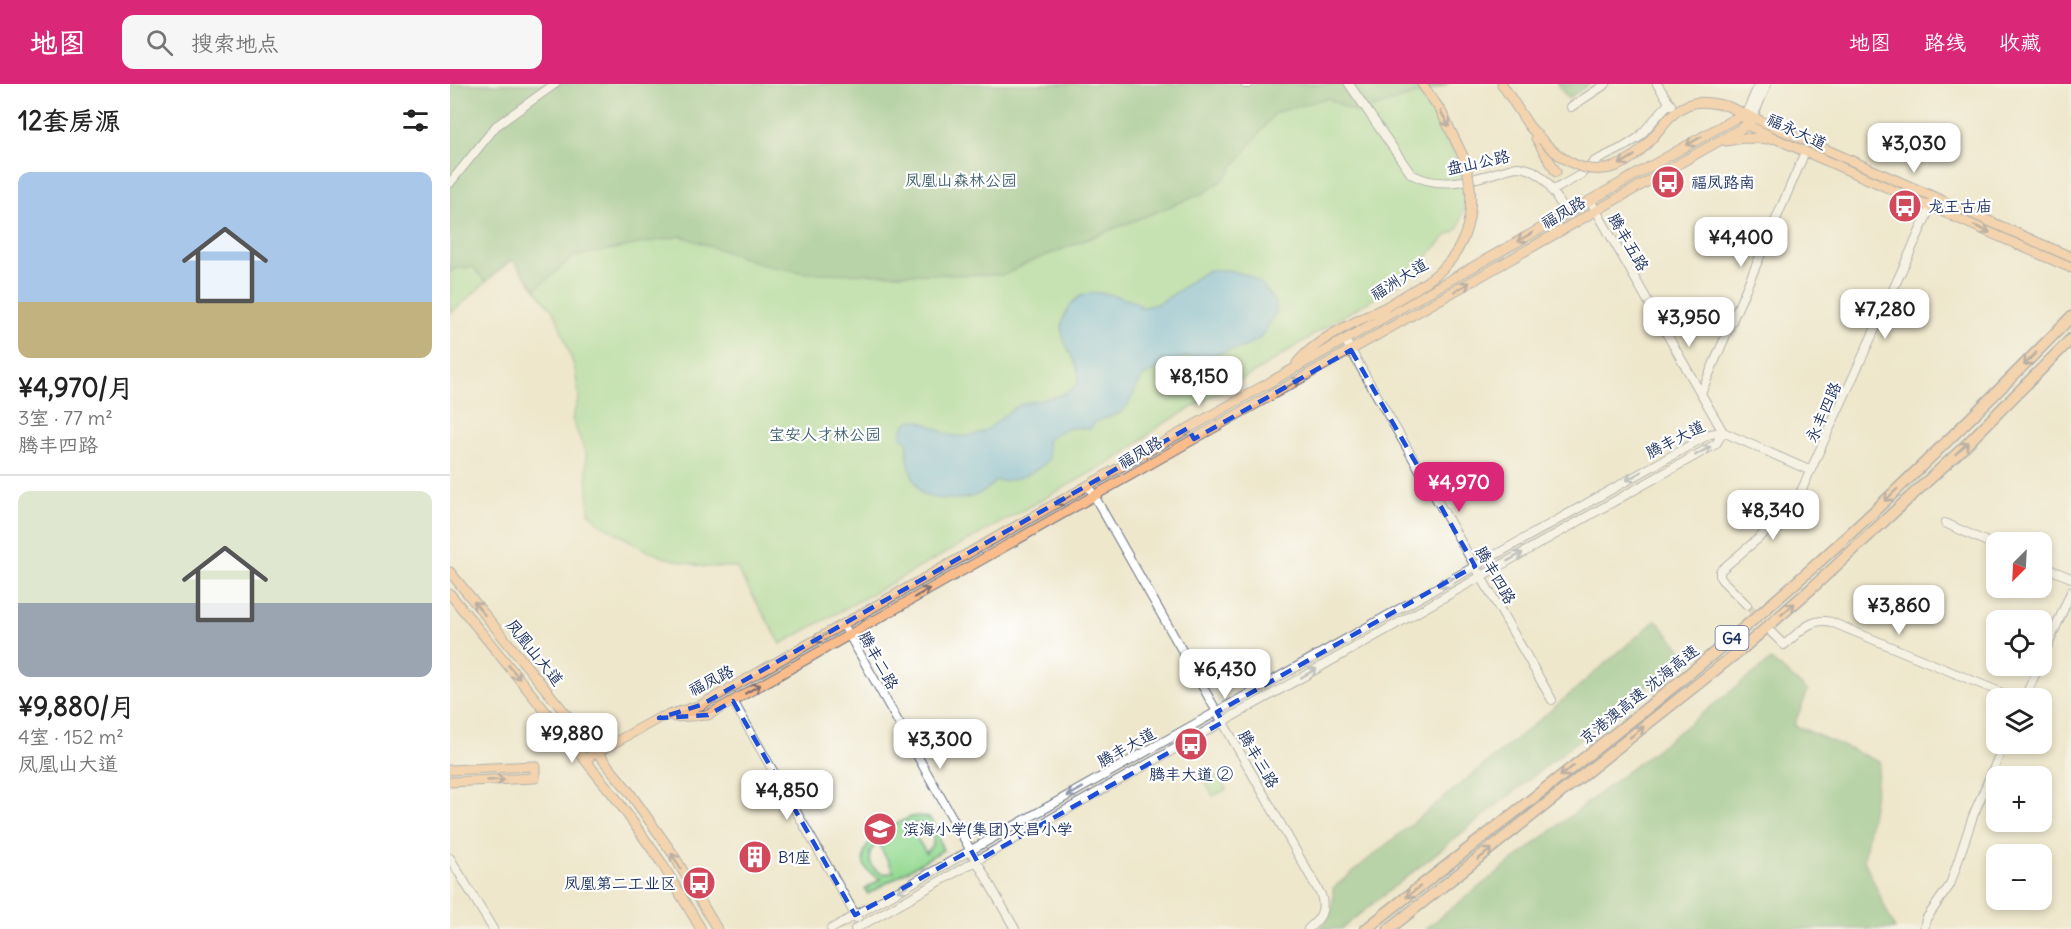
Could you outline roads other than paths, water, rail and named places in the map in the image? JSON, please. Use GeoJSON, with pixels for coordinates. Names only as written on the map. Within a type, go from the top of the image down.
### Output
{"type":"FeatureCollection","features":[{"type":"Feature","properties":{"kind":"highway","name":"京港澳高速 沈海高速"},"geometry":{"type":"LineString","coordinates":[[1366,929],[1660,698],[1802,577],[1950,439],[2071,317]]}},
{"type":"Feature","properties":{"kind":"highway","name":"京港澳高速 沈海高速"},"geometry":{"type":"LineString","coordinates":[[1389,929],[1734,656],[1919,490],[2071,339]]}},
{"type":"Feature","properties":{"kind":"main road","name":"福洲大道"},"geometry":{"type":"LineString","coordinates":[[1292,369],[1309,351],[1335,333],[1386,307],[1433,278],[1457,251],[1468,226],[1472,206],[1471,187],[1462,156],[1449,126],[1422,84]]}},
{"type":"Feature","properties":{"kind":"main road"},"geometry":{"type":"LineString","coordinates":[[1502,84],[1556,172]]}},
{"type":"Feature","properties":{"kind":"main road"},"geometry":{"type":"LineString","coordinates":[[1529,126],[1557,156],[1590,170],[1605,169],[1631,158],[1676,111],[1686,104],[1698,102],[1727,106],[1748,119]]}},
{"type":"Feature","properties":{"kind":"main road","name":"福永大道"},"geometry":{"type":"LineString","coordinates":[[1748,119],[1781,141],[1805,152],[2070,253]]}},
{"type":"Feature","properties":{"kind":"main road","name":"福永大道"},"geometry":{"type":"LineString","coordinates":[[1748,119],[1933,202],[2071,268]]}},
{"type":"Feature","properties":{"kind":"main road","name":"福凤路"},"geometry":{"type":"LineString","coordinates":[[659,718],[708,715],[1712,145],[1748,119]]}},
{"type":"Feature","properties":{"kind":"main road","name":"福凤路"},"geometry":{"type":"LineString","coordinates":[[585,759],[659,718],[701,705],[1732,120],[1748,119]]}},
{"type":"Feature","properties":{"kind":"main road"},"geometry":{"type":"LineString","coordinates":[[1712,145],[1743,138],[1781,141]]}},
{"type":"Feature","properties":{"kind":"main road"},"geometry":{"type":"LineString","coordinates":[[1188,428],[1194,439]]}},
{"type":"Feature","properties":{"kind":"main road","name":"凤凰山大道"},"geometry":{"type":"LineString","coordinates":[[450,572],[597,752],[658,832],[717,929]]}},
{"type":"Feature","properties":{"kind":"main road","name":"凤凰山大道"},"geometry":{"type":"LineString","coordinates":[[450,594],[585,759],[646,840],[701,929]]}},
{"type":"Feature","properties":{"kind":"main road"},"geometry":{"type":"LineString","coordinates":[[450,770],[535,766],[535,778],[450,782]]}},
{"type":"Feature","properties":{"kind":"street"},"geometry":{"type":"LineString","coordinates":[[450,183],[496,126],[555,84]]}},
{"type":"Feature","properties":{"kind":"street","name":"盘山公路"},"geometry":{"type":"LineString","coordinates":[[1349,84],[1410,174],[1423,181],[1444,184],[1521,167],[1539,174],[1552,190],[1566,214]]}},
{"type":"Feature","properties":{"kind":"street"},"geometry":{"type":"LineString","coordinates":[[1571,107],[1606,84]]}},
{"type":"Feature","properties":{"kind":"street"},"geometry":{"type":"LineString","coordinates":[[1657,84],[1676,111]]}},
{"type":"Feature","properties":{"kind":"street"},"geometry":{"type":"LineString","coordinates":[[1748,119],[1759,84]]}},
{"type":"Feature","properties":{"kind":"street"},"geometry":{"type":"LineString","coordinates":[[1748,119],[1767,84]]}},
{"type":"Feature","properties":{"kind":"street"},"geometry":{"type":"LineString","coordinates":[[1552,190],[1580,175],[1595,161],[1638,138],[1669,103]]}},
{"type":"Feature","properties":{"kind":"street"},"geometry":{"type":"LineString","coordinates":[[1701,393],[1805,152]]}},
{"type":"Feature","properties":{"kind":"street","name":"腾丰五路"},"geometry":{"type":"LineString","coordinates":[[1590,201],[1723,432]]}},
{"type":"Feature","properties":{"kind":"street","name":"永丰四路"},"geometry":{"type":"LineString","coordinates":[[1746,606],[1722,580],[1720,571],[1787,514],[1797,500],[1933,202]]}},
{"type":"Feature","properties":{"kind":"street","name":"腾丰四路"},"geometry":{"type":"LineString","coordinates":[[1345,340],[1552,700]]}},
{"type":"Feature","properties":{"kind":"street"},"geometry":{"type":"LineString","coordinates":[[1723,432],[1811,471]]}},
{"type":"Feature","properties":{"kind":"street","name":"腾丰大道"},"geometry":{"type":"LineString","coordinates":[[831,929],[1710,434],[1723,432]]}},
{"type":"Feature","properties":{"kind":"street","name":"腾丰大道"},"geometry":{"type":"LineString","coordinates":[[860,928],[1716,444],[1723,432]]}},
{"type":"Feature","properties":{"kind":"street","name":"腾丰三路"},"geometry":{"type":"LineString","coordinates":[[1088,486],[1321,895],[1324,904],[1323,913],[1308,929]]}},
{"type":"Feature","properties":{"kind":"street"},"geometry":{"type":"LineString","coordinates":[[1945,524],[1986,542]]}},
{"type":"Feature","properties":{"kind":"street"},"geometry":{"type":"LineString","coordinates":[[2052,570],[2071,579]]}},
{"type":"Feature","properties":{"kind":"street"},"geometry":{"type":"LineString","coordinates":[[2052,636],[2071,592]]}},
{"type":"Feature","properties":{"kind":"street"},"geometry":{"type":"LineString","coordinates":[[1772,633],[1784,645],[1810,623],[1817,620],[1831,622],[1990,688]]}},
{"type":"Feature","properties":{"kind":"street","name":"腾丰二路"},"geometry":{"type":"LineString","coordinates":[[843,624],[1015,929]]}},
{"type":"Feature","properties":{"kind":"street"},"geometry":{"type":"LineString","coordinates":[[733,701],[855,915],[860,928]]}},
{"type":"Feature","properties":{"kind":"street"},"geometry":{"type":"LineString","coordinates":[[1924,929],[1926,920],[1950,885],[1973,816],[2000,754]]}},
{"type":"Feature","properties":{"kind":"street"},"geometry":{"type":"LineString","coordinates":[[450,858],[493,929]]}},
{"type":"Feature","properties":{"kind":"water"},"geometry":{"type":"Polygon","coordinates":[[[1209,270],[1227,270],[1248,275],[1263,285],[1276,304],[1276,313],[1260,338],[1245,347],[1202,357],[1185,357],[1143,376],[1127,406],[1120,413],[1095,422],[1090,429],[1072,428],[1051,437],[1047,441],[1049,460],[1024,476],[995,481],[981,493],[962,499],[942,499],[923,495],[910,469],[907,440],[901,438],[908,422],[914,420],[921,422],[952,435],[973,435],[988,429],[1018,406],[1066,392],[1077,384],[1078,380],[1077,369],[1062,330],[1064,317],[1073,302],[1090,293],[1100,293],[1130,300],[1140,304],[1139,307],[1149,306],[1167,299],[1209,270]]]}},
{"type":"Feature","properties":{"kind":"tunnel"},"geometry":{"type":"LineString","coordinates":[[1747,605],[1769,630]]}},
{"type":"Feature","properties":{"kind":"place","name":"福凤路南"},"geometry":{"type":"Point","coordinates":[1668,182]}},
{"type":"Feature","properties":{"kind":"place","name":"龙王古庙"},"geometry":{"type":"Point","coordinates":[1905,206]}},
{"type":"Feature","properties":{"kind":"place","name":"腾丰大道 ②"},"geometry":{"type":"Point","coordinates":[1191,744]}},
{"type":"Feature","properties":{"kind":"place","name":"滨海小学(集团)文昌小学"},"geometry":{"type":"Point","coordinates":[880,829]}},
{"type":"Feature","properties":{"kind":"place","name":"B1座"},"geometry":{"type":"Point","coordinates":[755,857]}},
{"type":"Feature","properties":{"kind":"place","name":"凤凰第二工业区"},"geometry":{"type":"Point","coordinates":[699,883]}},
{"type":"Feature","properties":{"kind":"park label","name":"凤凰山森林公园"},"geometry":{"type":"Point","coordinates":[961,180]}},
{"type":"Feature","properties":{"kind":"park label","name":"宝安人才林公园"},"geometry":{"type":"Point","coordinates":[825,434]}}]}
